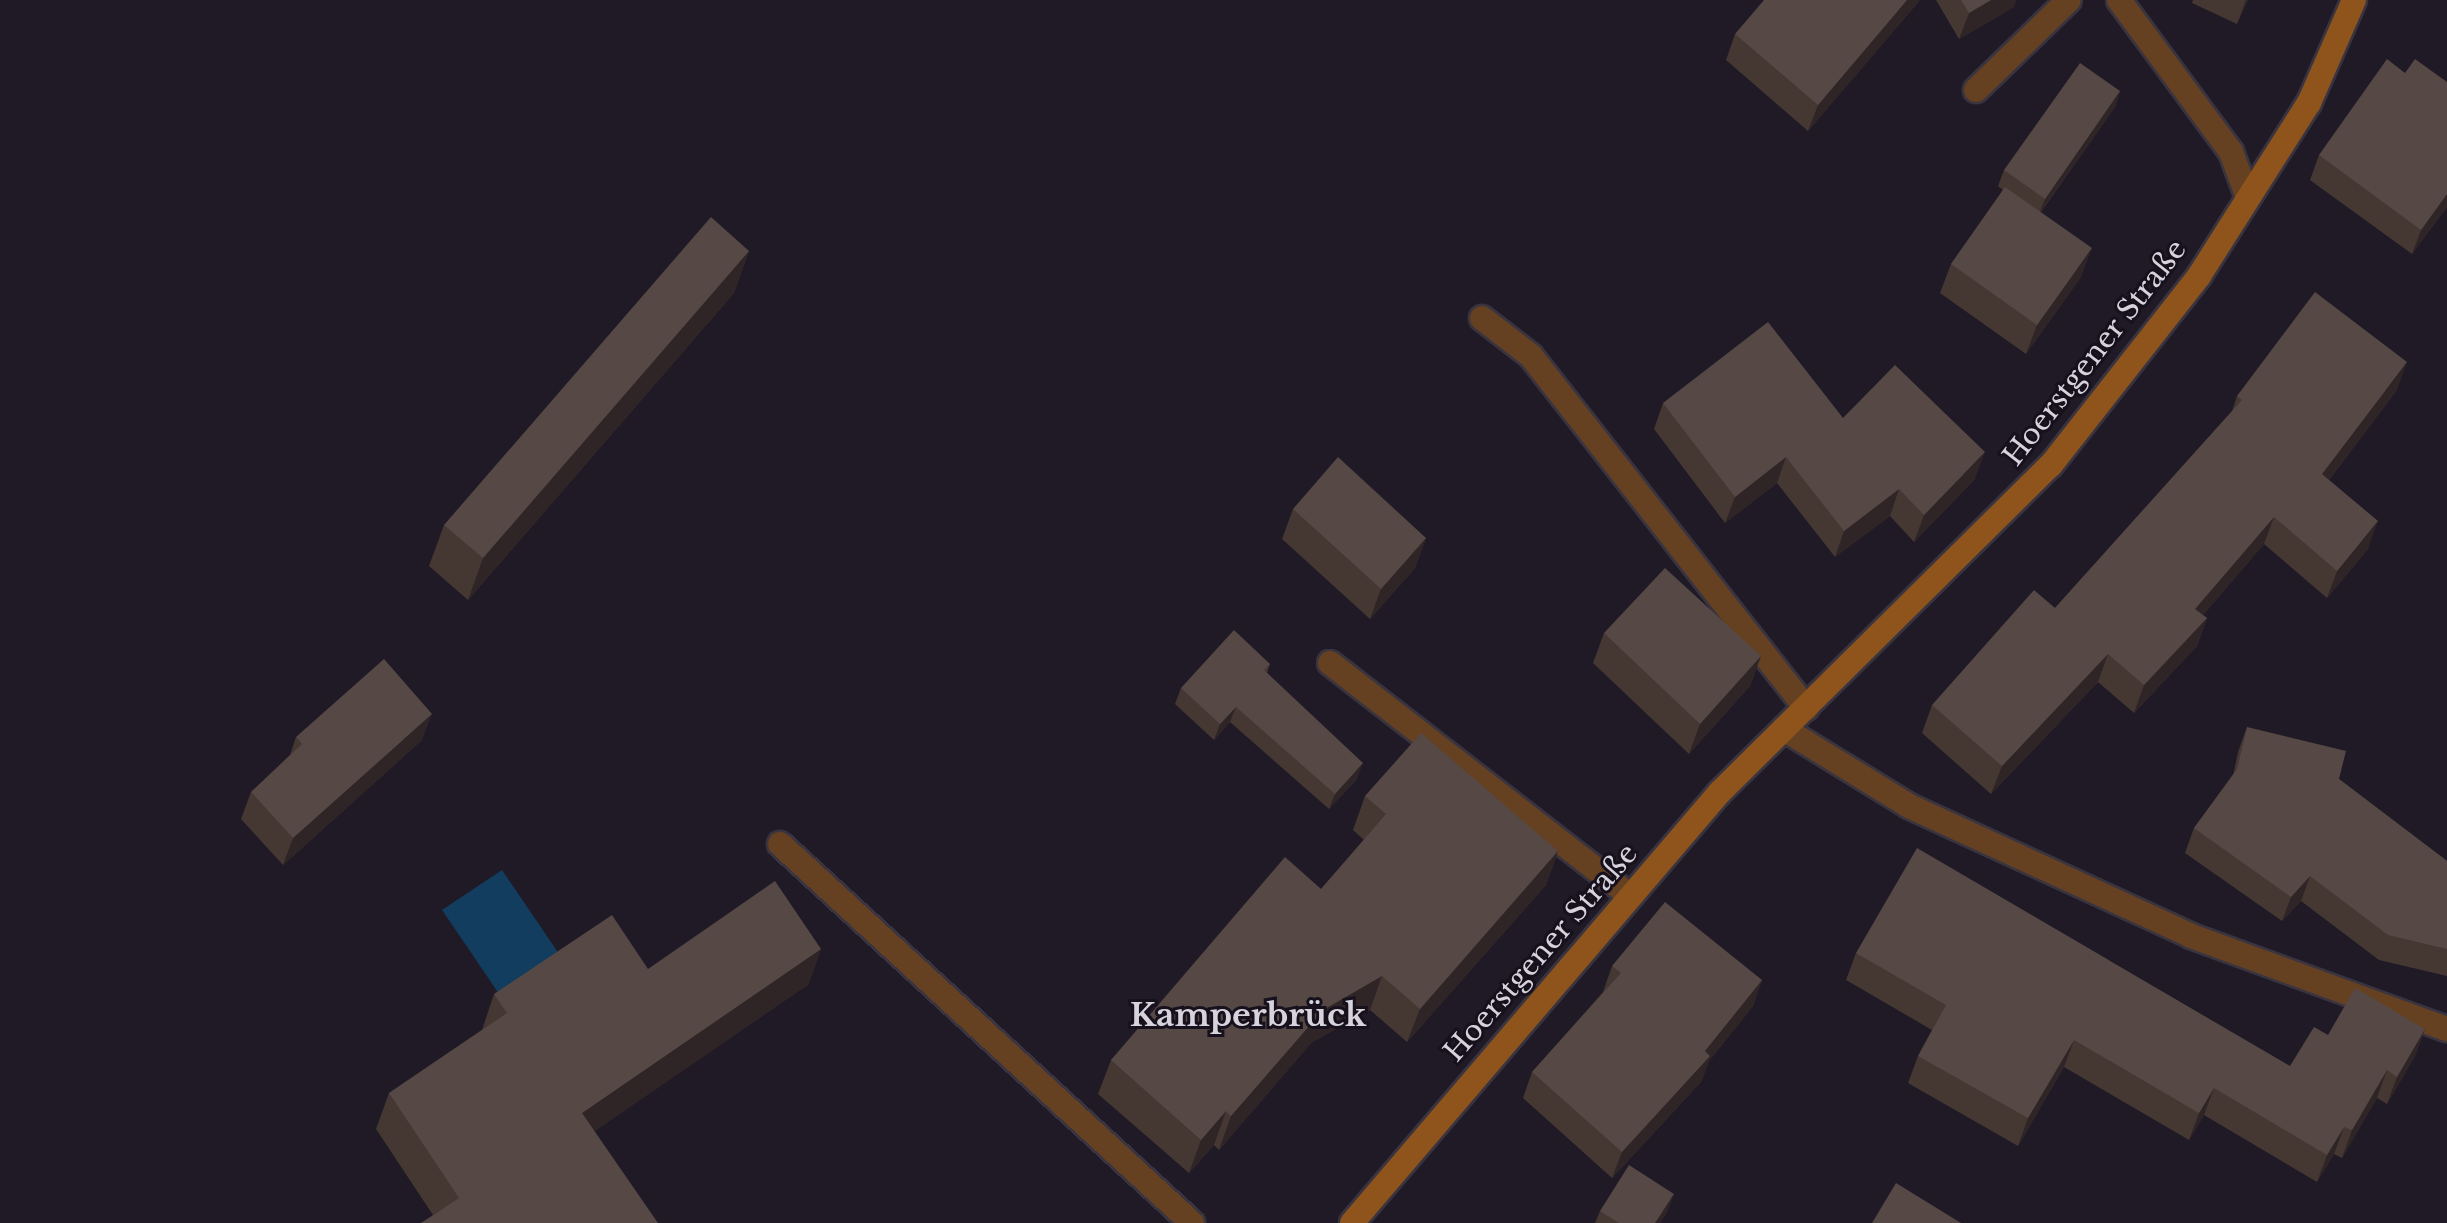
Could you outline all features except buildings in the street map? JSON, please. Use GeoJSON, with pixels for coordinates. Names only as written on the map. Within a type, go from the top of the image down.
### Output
{"type":"FeatureCollection","features":[{"type":"Feature","properties":{"kind":"main road","name":"Hoerstgener Straße"},"geometry":{"type":"LineString","coordinates":[[1352,1223],[1629,895],[1784,729],[2051,465],[2199,276],[2309,103],[2354,0]]}},
{"type":"Feature","properties":{"kind":"lane"},"geometry":{"type":"LineString","coordinates":[[1976,90],[2069,0]]}},
{"type":"Feature","properties":{"kind":"lane"},"geometry":{"type":"LineString","coordinates":[[2119,0],[2231,152],[2248,198]]}},
{"type":"Feature","properties":{"kind":"lane"},"geometry":{"type":"LineString","coordinates":[[1482,318],[1531,356],[1806,708]]}},
{"type":"Feature","properties":{"kind":"lane"},"geometry":{"type":"LineString","coordinates":[[1330,663],[1629,895]]}},
{"type":"Feature","properties":{"kind":"lane"},"geometry":{"type":"LineString","coordinates":[[1784,729],[1909,806],[2191,936],[2447,1029]]}},
{"type":"Feature","properties":{"kind":"lane"},"geometry":{"type":"LineString","coordinates":[[780,844],[1192,1223]]}},
{"type":"Feature","properties":{"kind":"water"},"geometry":{"type":"Polygon","coordinates":[[[502,870],[570,970],[510,1010],[442,910],[502,870]]]}},
{"type":"Feature","properties":{"kind":"district","name":"Kamperbrück"},"geometry":{"type":"Point","coordinates":[1248,1015]}}]}
